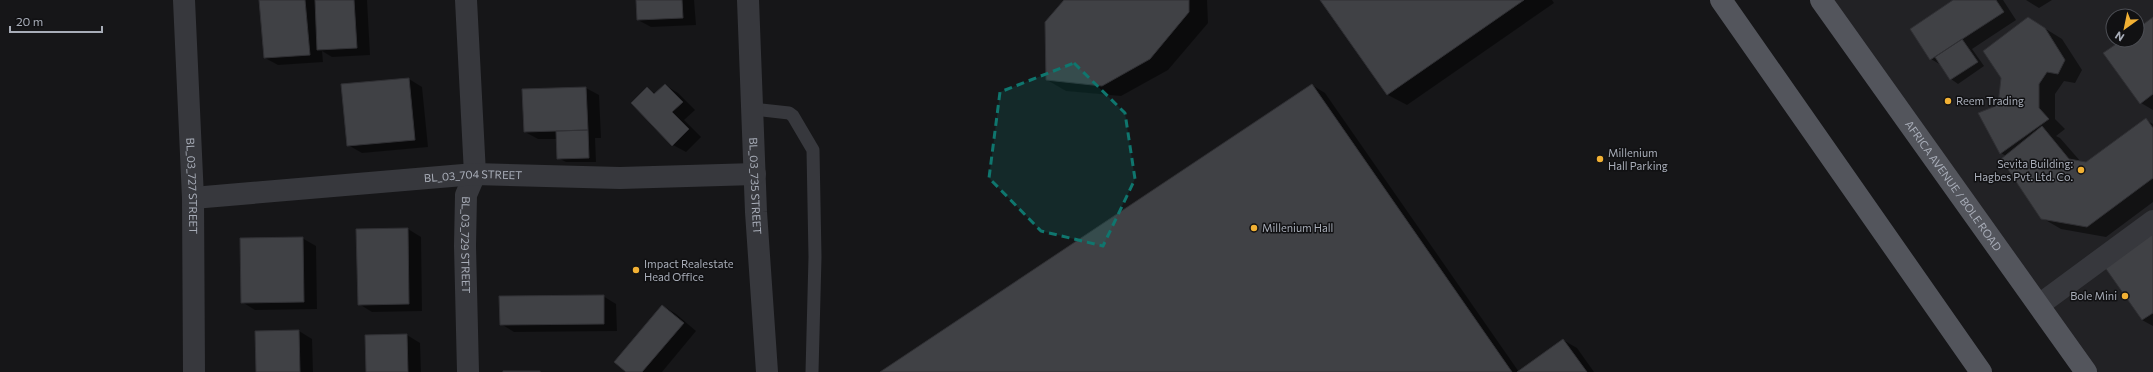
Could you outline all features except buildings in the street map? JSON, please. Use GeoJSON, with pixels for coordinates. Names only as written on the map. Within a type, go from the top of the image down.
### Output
{"type":"FeatureCollection","features":[{"type":"Feature","properties":{"kind":"main road"},"geometry":{"type":"LineString","coordinates":[[1721,0],[1981,372]]}},
{"type":"Feature","properties":{"kind":"main road","name":"AFRICA AVENUE / BOLE ROAD"},"geometry":{"type":"LineString","coordinates":[[1821,0],[2086,372]]}},
{"type":"Feature","properties":{"kind":"street","name":"BL_03_727 STREET"},"geometry":{"type":"LineString","coordinates":[[184,0],[193,198],[194,372]]}},
{"type":"Feature","properties":{"kind":"street","name":"BL_03_729 STREET"},"geometry":{"type":"LineString","coordinates":[[466,0],[475,174],[466,195],[465,246],[468,372]]}},
{"type":"Feature","properties":{"kind":"street","name":"BL_03_735 STREET"},"geometry":{"type":"LineString","coordinates":[[748,0],[755,174],[767,372]]}},
{"type":"Feature","properties":{"kind":"street","name":"BL_03_704 STREET"},"geometry":{"type":"LineString","coordinates":[[193,198],[475,174],[620,178],[755,174]]}},
{"type":"Feature","properties":{"kind":"street"},"geometry":{"type":"LineString","coordinates":[[2039,305],[2153,221]]}},
{"type":"Feature","properties":{"kind":"lane"},"geometry":{"type":"LineString","coordinates":[[752,109],[789,113],[793,116],[813,150],[815,257],[812,372]]}},
{"type":"Feature","properties":{"kind":"highlighted area"},"geometry":{"type":"Polygon","coordinates":[[[1074,63],[1125,113],[1135,179],[1103,246],[1041,231],[989,178],[1000,92],[1074,63]]]}},
{"type":"Feature","properties":{"kind":"shaded area"},"geometry":{"type":"Polygon","coordinates":[[[1828,0],[2153,0],[2153,372],[2094,372],[1828,0]]]}},
{"type":"Feature","properties":{"kind":"place","name":"Reem Trading"},"geometry":{"type":"Point","coordinates":[1948,101]}},
{"type":"Feature","properties":{"kind":"place","name":"Millenium Hall Parking"},"geometry":{"type":"Point","coordinates":[1600,159]}},
{"type":"Feature","properties":{"kind":"place","name":"Sevita Building: Hagbes Pvt. Ltd. Co."},"geometry":{"type":"Point","coordinates":[2081,170]}},
{"type":"Feature","properties":{"kind":"place","name":"Millenium Hall"},"geometry":{"type":"Point","coordinates":[1254,228]}},
{"type":"Feature","properties":{"kind":"place","name":"Impact Realestate Head Office"},"geometry":{"type":"Point","coordinates":[636,270]}},
{"type":"Feature","properties":{"kind":"place","name":"Bole Mini"},"geometry":{"type":"Point","coordinates":[2125,296]}}]}
